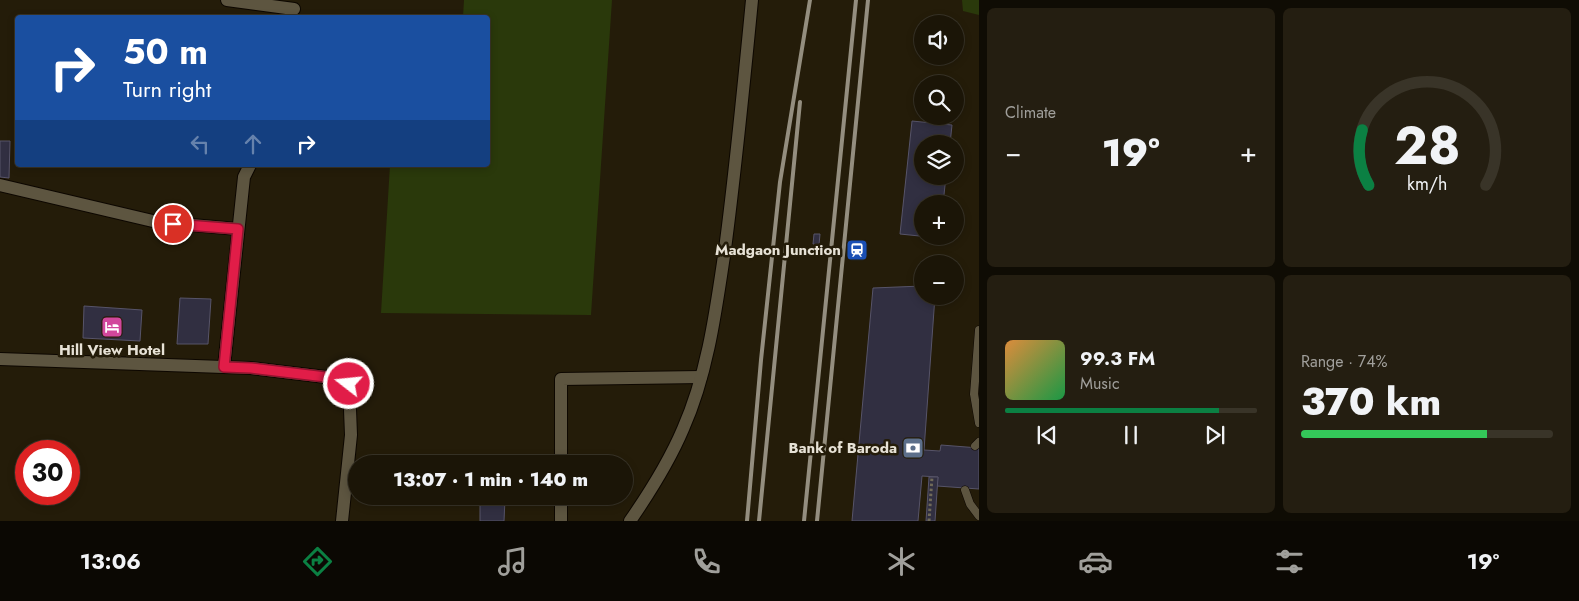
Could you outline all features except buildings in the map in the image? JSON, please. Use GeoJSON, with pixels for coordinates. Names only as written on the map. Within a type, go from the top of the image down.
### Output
{"type":"FeatureCollection","features":[{"type":"Feature","properties":{"kind":"street"},"geometry":{"type":"LineString","coordinates":[[227,0],[294,9]]}},
{"type":"Feature","properties":{"kind":"street"},"geometry":{"type":"LineString","coordinates":[[630,521],[658,480],[684,428],[702,377],[716,314],[737,162],[752,0]]}},
{"type":"Feature","properties":{"kind":"street"},"geometry":{"type":"LineString","coordinates":[[224,367],[244,177],[249,167]]}},
{"type":"Feature","properties":{"kind":"street"},"geometry":{"type":"LineString","coordinates":[[0,185],[157,222],[238,229]]}},
{"type":"Feature","properties":{"kind":"street"},"geometry":{"type":"LineString","coordinates":[[0,359],[251,368],[334,378],[349,384],[351,435],[342,521]]}},
{"type":"Feature","properties":{"kind":"street"},"geometry":{"type":"LineString","coordinates":[[561,455],[561,380],[702,377]]}},
{"type":"Feature","properties":{"kind":"street"},"geometry":{"type":"LineString","coordinates":[[561,505],[561,521]]}},
{"type":"Feature","properties":{"kind":"lane"},"geometry":{"type":"LineString","coordinates":[[979,330],[974,394],[979,423]]}},
{"type":"Feature","properties":{"kind":"lane"},"geometry":{"type":"LineString","coordinates":[[965,490],[970,504],[979,516]]}},
{"type":"Feature","properties":{"kind":"path"},"geometry":{"type":"LineString","coordinates":[[929,521],[932,477]]}},
{"type":"Feature","properties":{"kind":"green space"},"geometry":{"type":"Polygon","coordinates":[[[464,0],[612,0],[591,315],[381,313],[390,167],[490,167],[490,15],[463,15],[464,0]]]}},
{"type":"Feature","properties":{"kind":"green space"},"geometry":{"type":"Polygon","coordinates":[[[962,0],[979,0],[979,15],[963,11],[962,0]]]}},
{"type":"Feature","properties":{"kind":"railway"},"geometry":{"type":"LineString","coordinates":[[747,521],[761,360],[780,182],[810,0]]}},
{"type":"Feature","properties":{"kind":"railway"},"geometry":{"type":"LineString","coordinates":[[804,521],[856,0]]}},
{"type":"Feature","properties":{"kind":"railway"},"geometry":{"type":"LineString","coordinates":[[817,521],[868,0]]}},
{"type":"Feature","properties":{"kind":"railway"},"geometry":{"type":"LineString","coordinates":[[759,521],[800,102]]}},
{"type":"Feature","properties":{"kind":"place","name":"Madgaon Junction"},"geometry":{"type":"Point","coordinates":[857,250]}},
{"type":"Feature","properties":{"kind":"place","name":"Hill View Hotel"},"geometry":{"type":"Point","coordinates":[112,327]}},
{"type":"Feature","properties":{"kind":"place","name":"Bank of Baroda"},"geometry":{"type":"Point","coordinates":[913,448]}},
{"type":"Feature","properties":{"kind":"route"},"geometry":{"type":"LineString","coordinates":[[173,224],[238,229],[224,367],[251,368],[334,378],[349,384]]}}]}
